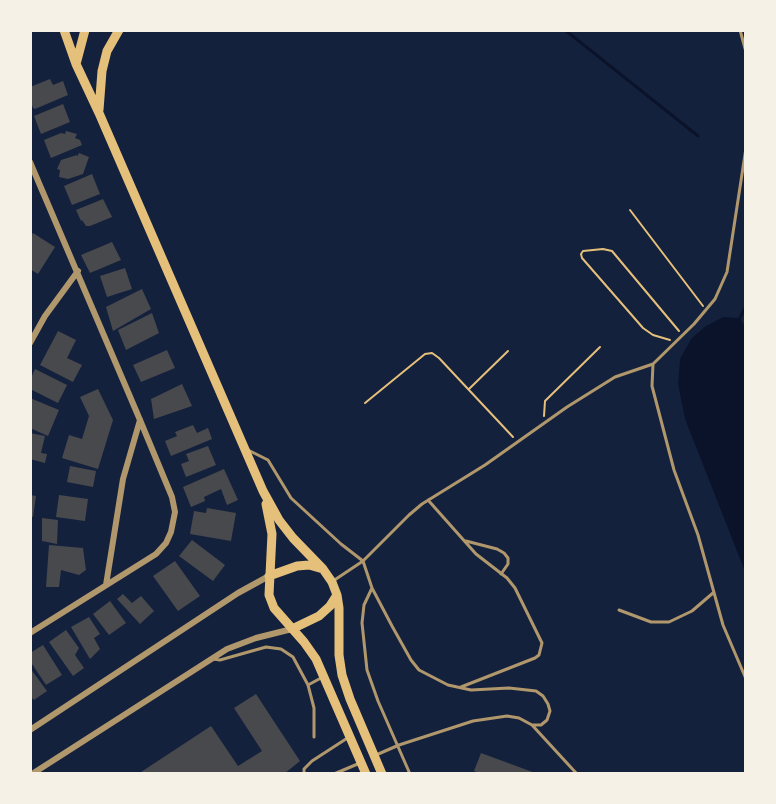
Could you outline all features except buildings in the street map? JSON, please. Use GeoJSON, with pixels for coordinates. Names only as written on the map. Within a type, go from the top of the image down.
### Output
{"type":"FeatureCollection","features":[{"type":"Feature","properties":{"kind":"main road"},"geometry":{"type":"LineString","coordinates":[[64,30],[76,64],[264,493],[279,520],[293,538],[323,568],[332,582],[337,595],[342,675],[382,774]]}},
{"type":"Feature","properties":{"kind":"main road"},"geometry":{"type":"LineString","coordinates":[[76,64],[85,30]]}},
{"type":"Feature","properties":{"kind":"main road"},"geometry":{"type":"LineString","coordinates":[[99,113],[102,71],[107,51],[119,30]]}},
{"type":"Feature","properties":{"kind":"main road"},"geometry":{"type":"LineString","coordinates":[[264,493],[272,534],[269,596],[274,608],[316,659],[366,774]]}},
{"type":"Feature","properties":{"kind":"main road"},"geometry":{"type":"LineString","coordinates":[[269,576],[297,566],[309,565],[323,568]]}},
{"type":"Feature","properties":{"kind":"main road"},"geometry":{"type":"LineString","coordinates":[[292,629],[319,616],[330,606],[337,595]]}},
{"type":"Feature","properties":{"kind":"street"},"geometry":{"type":"LineString","coordinates":[[30,162],[172,497],[175,512],[174,522],[166,543],[156,554],[30,633]]}},
{"type":"Feature","properties":{"kind":"street"},"geometry":{"type":"LineString","coordinates":[[30,343],[45,316],[78,271]]}},
{"type":"Feature","properties":{"kind":"street"},"geometry":{"type":"LineString","coordinates":[[106,585],[123,479],[140,420]]}},
{"type":"Feature","properties":{"kind":"street"},"geometry":{"type":"LineString","coordinates":[[30,730],[238,593],[269,576]]}},
{"type":"Feature","properties":{"kind":"street"},"geometry":{"type":"LineString","coordinates":[[32,774],[212,658],[242,642],[292,629]]}},
{"type":"Feature","properties":{"kind":"lane"},"geometry":{"type":"LineString","coordinates":[[740,30],[746,52]]}},
{"type":"Feature","properties":{"kind":"lane"},"geometry":{"type":"LineString","coordinates":[[332,582],[363,561],[409,515],[428,500],[485,465],[615,377],[653,364],[707,310],[718,294],[727,272],[746,148]]}},
{"type":"Feature","properties":{"kind":"lane"},"geometry":{"type":"LineString","coordinates":[[653,364],[652,386],[671,460],[698,535],[723,625],[746,680]]}},
{"type":"Feature","properties":{"kind":"lane"},"geometry":{"type":"LineString","coordinates":[[244,448],[268,460],[291,498],[363,561],[372,588],[406,652],[419,670],[448,685],[471,690],[509,688],[536,691],[543,696],[550,711],[547,720],[541,725],[532,725]]}},
{"type":"Feature","properties":{"kind":"lane"},"geometry":{"type":"LineString","coordinates":[[428,500],[477,554],[515,588],[542,643],[542,649],[535,658],[460,687]]}},
{"type":"Feature","properties":{"kind":"lane"},"geometry":{"type":"LineString","coordinates":[[466,541],[504,553],[508,558],[508,564],[501,574]]}},
{"type":"Feature","properties":{"kind":"lane"},"geometry":{"type":"LineString","coordinates":[[372,588],[364,605],[362,623],[367,670],[410,774]]}},
{"type":"Feature","properties":{"kind":"lane"},"geometry":{"type":"LineString","coordinates":[[619,610],[651,622],[669,622],[692,610],[713,593]]}},
{"type":"Feature","properties":{"kind":"lane"},"geometry":{"type":"LineString","coordinates":[[212,658],[220,660],[266,647],[281,649],[293,657],[308,685],[314,708],[314,737]]}},
{"type":"Feature","properties":{"kind":"lane"},"geometry":{"type":"LineString","coordinates":[[308,685],[324,676]]}},
{"type":"Feature","properties":{"kind":"lane"},"geometry":{"type":"LineString","coordinates":[[374,755],[473,721],[507,716],[519,718],[532,725],[577,774]]}},
{"type":"Feature","properties":{"kind":"lane"},"geometry":{"type":"LineString","coordinates":[[304,774],[304,769],[312,761],[350,736]]}},
{"type":"Feature","properties":{"kind":"lane"},"geometry":{"type":"LineString","coordinates":[[334,774],[361,762]]}},
{"type":"Feature","properties":{"kind":"path"},"geometry":{"type":"LineString","coordinates":[[630,210],[707,310]]}},
{"type":"Feature","properties":{"kind":"path"},"geometry":{"type":"LineString","coordinates":[[675,342],[653,335],[643,328],[582,258],[583,251],[603,249],[612,251],[683,335]]}},
{"type":"Feature","properties":{"kind":"path"},"geometry":{"type":"LineString","coordinates":[[545,423],[543,412],[545,401],[600,346]]}},
{"type":"Feature","properties":{"kind":"path"},"geometry":{"type":"LineString","coordinates":[[469,389],[508,351]]}},
{"type":"Feature","properties":{"kind":"path"},"geometry":{"type":"LineString","coordinates":[[365,403],[425,354],[432,353],[518,442]]}},
{"type":"Feature","properties":{"kind":"water"},"geometry":{"type":"Polygon","coordinates":[[[723,317],[740,318],[746,329],[746,574],[685,419],[678,384],[680,359],[691,339],[706,326],[723,317]]]}},
{"type":"Feature","properties":{"kind":"waterway"},"geometry":{"type":"LineString","coordinates":[[565,30],[698,136]]}},
{"type":"Feature","properties":{"kind":"waterway"},"geometry":{"type":"LineString","coordinates":[[738,322],[746,306]]}}]}
